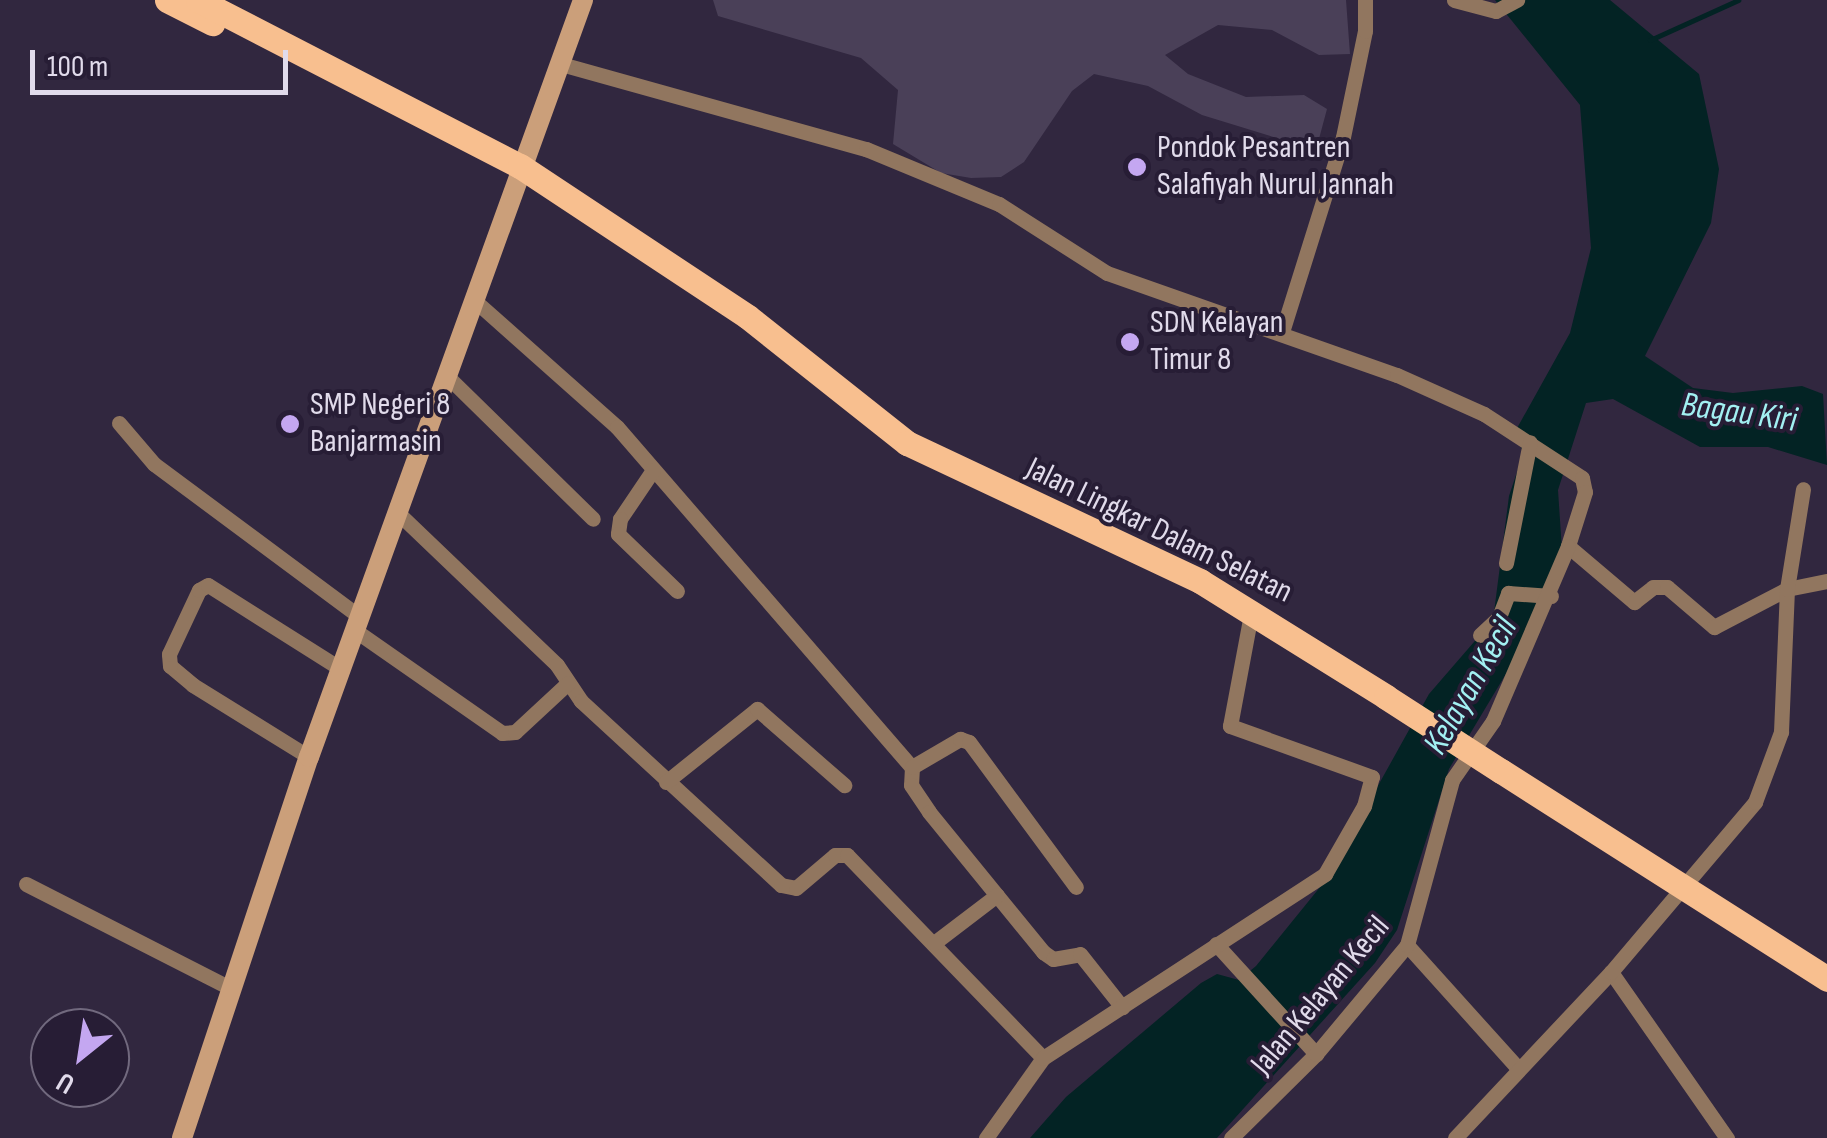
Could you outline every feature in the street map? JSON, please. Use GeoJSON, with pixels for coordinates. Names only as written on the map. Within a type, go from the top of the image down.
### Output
{"type":"FeatureCollection","features":[{"type":"Feature","properties":{"kind":"main road","name":"Jalan Lingkar Dalam Selatan"},"geometry":{"type":"LineString","coordinates":[[167,0],[508,172],[520,166]]}},
{"type":"Feature","properties":{"kind":"main road","name":"Jalan Lingkar Dalam Selatan"},"geometry":{"type":"LineString","coordinates":[[198,0],[520,166],[748,317],[908,443],[1252,609],[1827,979]]}},
{"type":"Feature","properties":{"kind":"street"},"geometry":{"type":"LineString","coordinates":[[182,1138],[309,757],[583,0]]}},
{"type":"Feature","properties":{"kind":"street"},"geometry":{"type":"LineString","coordinates":[[1282,332],[1343,138],[1365,0]]}},
{"type":"Feature","properties":{"kind":"street"},"geometry":{"type":"LineString","coordinates":[[1454,0],[1496,12],[1516,1]]}},
{"type":"Feature","properties":{"kind":"street"},"geometry":{"type":"LineString","coordinates":[[561,64],[866,150],[998,204],[1107,273],[1282,332],[1437,392],[1531,442],[1506,562]]}},
{"type":"Feature","properties":{"kind":"street"},"geometry":{"type":"LineString","coordinates":[[474,300],[530,344],[653,470],[912,768],[910,785],[1043,952],[1053,959],[1077,952],[1122,1007]]}},
{"type":"Feature","properties":{"kind":"street"},"geometry":{"type":"LineString","coordinates":[[447,376],[593,519]]}},
{"type":"Feature","properties":{"kind":"street"},"geometry":{"type":"LineString","coordinates":[[119,423],[154,464],[502,733],[514,732],[568,683]]}},
{"type":"Feature","properties":{"kind":"street","name":"Jalan Kelayan Kecil"},"geometry":{"type":"LineString","coordinates":[[1231,1138],[1408,945],[1452,780],[1493,721],[1548,598],[1568,546],[1584,486],[1565,464],[1531,442]]}},
{"type":"Feature","properties":{"kind":"street"},"geometry":{"type":"LineString","coordinates":[[653,470],[620,519],[618,534],[677,591]]}},
{"type":"Feature","properties":{"kind":"street"},"geometry":{"type":"LineString","coordinates":[[1454,1138],[1611,972],[1755,802],[1778,750],[1788,589],[1804,489]]}},
{"type":"Feature","properties":{"kind":"street"},"geometry":{"type":"LineString","coordinates":[[398,512],[666,782],[789,889],[834,855],[847,855],[1043,1058]]}},
{"type":"Feature","properties":{"kind":"street"},"geometry":{"type":"LineString","coordinates":[[1568,546],[1630,600],[1667,587],[1710,627],[1788,589],[1827,581]]}},
{"type":"Feature","properties":{"kind":"street"},"geometry":{"type":"LineString","coordinates":[[309,757],[185,679],[170,666],[169,654],[199,590],[208,585],[341,669]]}},
{"type":"Feature","properties":{"kind":"street"},"geometry":{"type":"LineString","coordinates":[[1480,635],[1499,617],[1508,593],[1548,598]]}},
{"type":"Feature","properties":{"kind":"street"},"geometry":{"type":"LineString","coordinates":[[986,1138],[1043,1058],[1325,874],[1374,782],[1232,729],[1252,609]]}},
{"type":"Feature","properties":{"kind":"street"},"geometry":{"type":"LineString","coordinates":[[666,782],[757,708],[844,785]]}},
{"type":"Feature","properties":{"kind":"street"},"geometry":{"type":"LineString","coordinates":[[912,768],[960,738],[969,742],[1076,887]]}},
{"type":"Feature","properties":{"kind":"street"},"geometry":{"type":"LineString","coordinates":[[26,884],[232,989]]}},
{"type":"Feature","properties":{"kind":"street"},"geometry":{"type":"LineString","coordinates":[[934,943],[997,895]]}},
{"type":"Feature","properties":{"kind":"street"},"geometry":{"type":"LineString","coordinates":[[1216,944],[1313,1052]]}},
{"type":"Feature","properties":{"kind":"street"},"geometry":{"type":"LineString","coordinates":[[1408,945],[1517,1068]]}},
{"type":"Feature","properties":{"kind":"street"},"geometry":{"type":"LineString","coordinates":[[1611,972],[1727,1138]]}},
{"type":"Feature","properties":{"kind":"shaded area"},"geometry":{"type":"Polygon","coordinates":[[[713,0],[1346,0],[1350,54],[1319,55],[1272,30],[1218,25],[1165,55],[1188,74],[1246,97],[1304,95],[1327,109],[1316,150],[1202,115],[1148,86],[1094,74],[1072,91],[1024,162],[1001,177],[971,178],[941,173],[893,144],[898,90],[861,58],[718,16],[713,0]]]}},
{"type":"Feature","properties":{"kind":"water"},"geometry":{"type":"Polygon","coordinates":[[[1495,0],[1610,0],[1699,74],[1719,169],[1711,223],[1645,356],[1693,388],[1733,393],[1802,386],[1823,394],[1827,465],[1768,447],[1700,447],[1613,399],[1586,403],[1558,490],[1562,550],[1513,662],[1449,769],[1397,930],[1375,963],[1217,1138],[1030,1138],[1066,1097],[1201,983],[1217,974],[1239,980],[1256,966],[1325,881],[1429,694],[1493,620],[1509,496],[1523,454],[1516,430],[1570,333],[1591,248],[1580,105],[1495,0]]]}},
{"type":"Feature","properties":{"kind":"waterway"},"geometry":{"type":"LineString","coordinates":[[1650,40],[1738,0]]}},
{"type":"Feature","properties":{"kind":"place","name":"Pondok Pesantren Salafiyah Nurul Jannah"},"geometry":{"type":"Point","coordinates":[1137,167]}},
{"type":"Feature","properties":{"kind":"place","name":"SDN Kelayan Timur 8"},"geometry":{"type":"Point","coordinates":[1130,342]}},
{"type":"Feature","properties":{"kind":"place","name":"SMP Negeri 8 Banjarmasin"},"geometry":{"type":"Point","coordinates":[290,424]}},
{"type":"Feature","properties":{"kind":"water label","name":"Bagau Kiri"},"geometry":{"type":"Point","coordinates":[1739,413]}},
{"type":"Feature","properties":{"kind":"water label","name":"Kelayan Kecil"},"geometry":{"type":"Point","coordinates":[1471,686]}}]}
